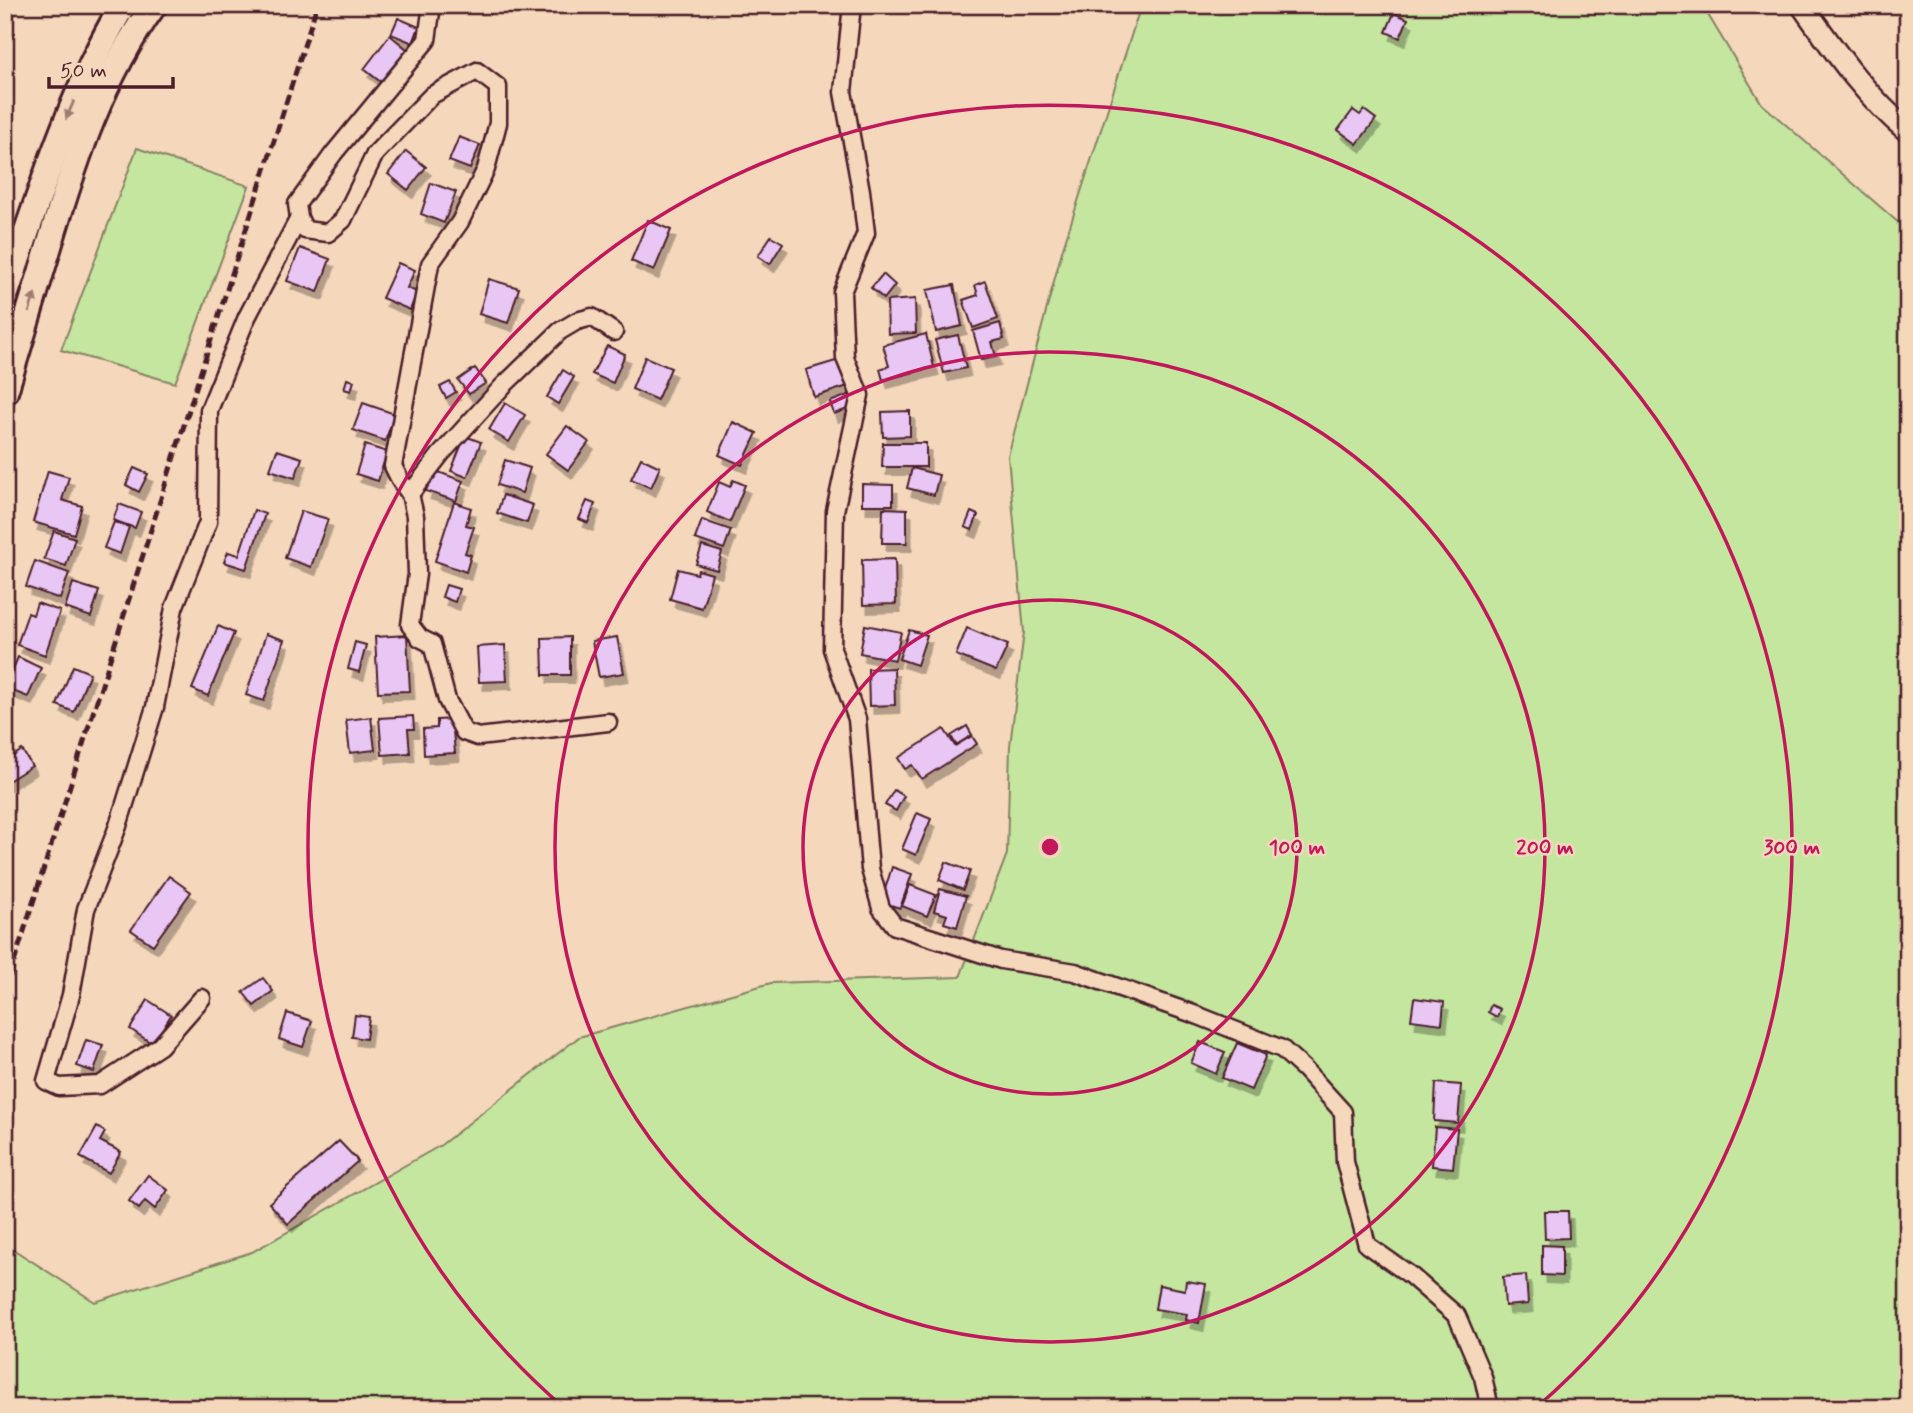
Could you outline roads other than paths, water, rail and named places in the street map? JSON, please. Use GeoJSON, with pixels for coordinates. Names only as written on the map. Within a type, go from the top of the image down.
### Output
{"type":"FeatureCollection","features":[{"type":"Feature","properties":{"kind":"highway"},"geometry":{"type":"LineString","coordinates":[[5,296],[67,118],[99,46],[123,5]]}},
{"type":"Feature","properties":{"kind":"highway"},"geometry":{"type":"LineString","coordinates":[[5,391],[72,170],[101,97],[136,30],[154,5]]}},
{"type":"Feature","properties":{"kind":"main road"},"geometry":{"type":"LineString","coordinates":[[1802,5],[1853,75],[1908,131]]}},
{"type":"Feature","properties":{"kind":"street"},"geometry":{"type":"LineString","coordinates":[[432,5],[427,40],[334,153],[297,204],[299,218],[305,230],[328,233],[343,220],[375,154],[432,95],[477,71],[498,86],[498,123],[486,169],[460,222],[430,264],[393,466],[410,494],[415,516],[417,574],[410,625],[421,638],[432,643],[447,700],[464,732],[478,737],[608,723]]}},
{"type":"Feature","properties":{"kind":"street"},"geometry":{"type":"LineString","coordinates":[[852,5],[843,92],[866,233],[842,292],[845,358],[860,395],[835,511],[832,649],[858,719],[870,869],[881,908],[895,926],[1001,960],[1075,971],[1282,1049],[1343,1112],[1345,1162],[1367,1245],[1410,1276],[1457,1316],[1483,1377],[1490,1408]]}},
{"type":"Feature","properties":{"kind":"street"},"geometry":{"type":"LineString","coordinates":[[202,998],[160,1046],[100,1085],[59,1087],[46,1081],[71,995],[86,909],[118,826],[155,708],[174,608],[208,522],[209,410],[247,317],[299,218]]}},
{"type":"Feature","properties":{"kind":"street"},"geometry":{"type":"LineString","coordinates":[[410,494],[440,455],[503,386],[560,331],[577,321],[592,317],[614,332]]}},
{"type":"Feature","properties":{"kind":"railway"},"geometry":{"type":"LineString","coordinates":[[5,991],[317,5]]}}]}
